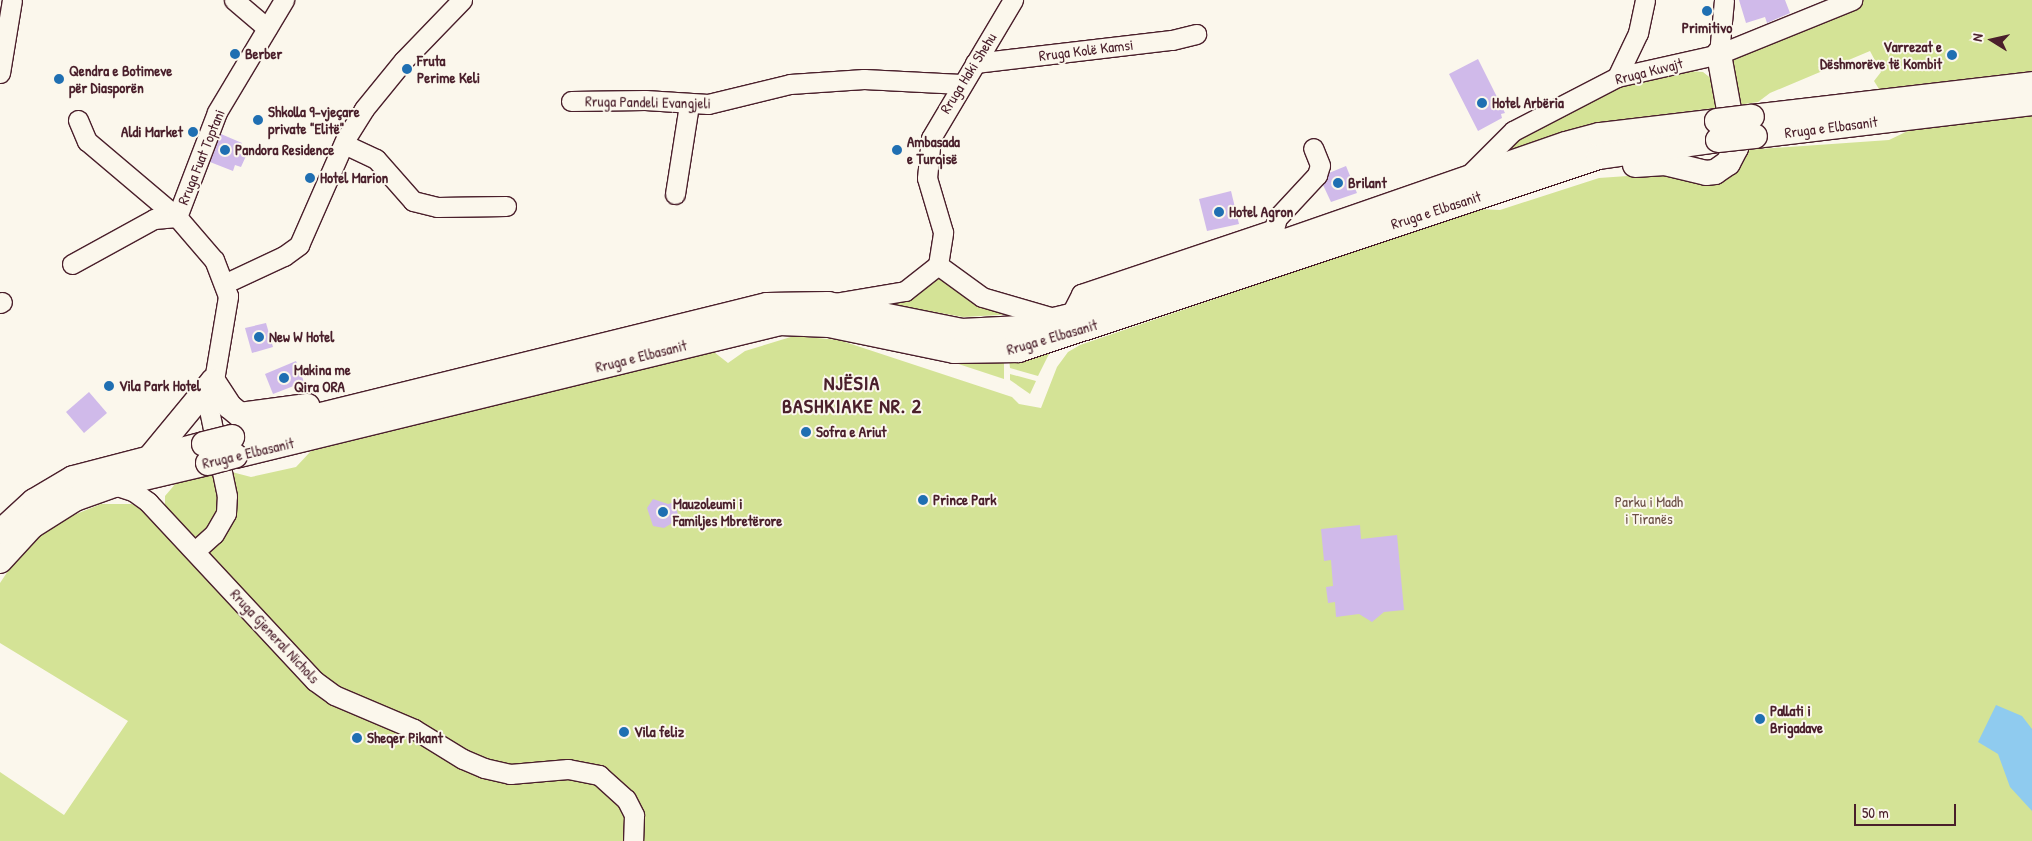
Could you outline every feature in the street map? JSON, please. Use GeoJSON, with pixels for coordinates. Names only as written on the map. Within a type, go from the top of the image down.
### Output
{"type":"FeatureCollection","features":[{"type":"Feature","properties":{"kind":"main road"},"geometry":{"type":"LineString","coordinates":[[1551,172],[1665,163],[1706,173],[1722,169],[1736,148],[1719,54]]}},
{"type":"Feature","properties":{"kind":"main road","name":"Rruga e Elbasanit"},"geometry":{"type":"LineString","coordinates":[[1754,126],[2032,84]]}},
{"type":"Feature","properties":{"kind":"main road","name":"Rruga e Elbasanit"},"geometry":{"type":"LineString","coordinates":[[233,447],[348,407],[738,310],[794,302],[828,304],[962,331],[998,331],[1063,318],[1277,235],[1462,182],[1542,152],[1600,135],[1718,130],[2032,103]]}},
{"type":"Feature","properties":{"kind":"main road","name":"Rruga e Elbasanit"},"geometry":{"type":"LineString","coordinates":[[0,532],[34,501],[73,478],[152,455],[206,453],[780,323],[829,324],[954,351],[1019,350],[1551,172],[1620,152],[1718,130]]}},
{"type":"Feature","properties":{"kind":"main road"},"geometry":{"type":"LineString","coordinates":[[152,455],[213,382],[240,415],[314,405],[348,407]]}},
{"type":"Feature","properties":{"kind":"main road","name":"Rruga e Elbasanit"},"geometry":{"type":"LineString","coordinates":[[0,561],[43,517],[82,496],[114,485],[170,471],[206,453]]}},
{"type":"Feature","properties":{"kind":"street"},"geometry":{"type":"LineString","coordinates":[[0,73],[12,0]]}},
{"type":"Feature","properties":{"kind":"street"},"geometry":{"type":"LineString","coordinates":[[234,0],[267,28]]}},
{"type":"Feature","properties":{"kind":"street","name":"Rruga Fuat Toptani"},"geometry":{"type":"LineString","coordinates":[[226,284],[206,250],[177,217],[217,112],[284,0]]}},
{"type":"Feature","properties":{"kind":"street"},"geometry":{"type":"LineString","coordinates":[[195,551],[223,522],[227,504],[209,410],[228,311],[226,284],[284,256],[299,245],[344,144],[383,84],[462,0]]}},
{"type":"Feature","properties":{"kind":"street","name":"Rruga Haki Shehu"},"geometry":{"type":"LineString","coordinates":[[938,265],[942,232],[927,178],[927,154],[936,124],[1013,0]]}},
{"type":"Feature","properties":{"kind":"street"},"geometry":{"type":"LineString","coordinates":[[1617,77],[1638,33],[1645,0]]}},
{"type":"Feature","properties":{"kind":"street"},"geometry":{"type":"LineString","coordinates":[[1719,54],[1724,0]]}},
{"type":"Feature","properties":{"kind":"street","name":"Rruga Kuvajt"},"geometry":{"type":"LineString","coordinates":[[1462,182],[1514,131],[1617,77],[1719,54],[1845,2]]}},
{"type":"Feature","properties":{"kind":"street","name":"Rruga Kolë Kamsi"},"geometry":{"type":"LineString","coordinates":[[975,63],[1172,40],[1196,34]]}},
{"type":"Feature","properties":{"kind":"street","name":"Rruga Pandeli Evangjeli"},"geometry":{"type":"LineString","coordinates":[[571,101],[645,100],[689,105],[708,104],[790,84],[828,81],[905,78],[961,84]]}},
{"type":"Feature","properties":{"kind":"street"},"geometry":{"type":"LineString","coordinates":[[675,194],[689,105]]}},
{"type":"Feature","properties":{"kind":"street"},"geometry":{"type":"LineString","coordinates":[[78,120],[87,141],[177,217]]}},
{"type":"Feature","properties":{"kind":"street"},"geometry":{"type":"LineString","coordinates":[[344,144],[376,159],[404,193],[418,203],[437,207],[506,206]]}},
{"type":"Feature","properties":{"kind":"street"},"geometry":{"type":"LineString","coordinates":[[1277,235],[1283,210],[1317,175],[1320,165],[1313,148]]}},
{"type":"Feature","properties":{"kind":"street"},"geometry":{"type":"LineString","coordinates":[[72,264],[154,219],[177,217]]}},
{"type":"Feature","properties":{"kind":"street"},"geometry":{"type":"LineString","coordinates":[[828,304],[905,291],[938,265],[982,297],[1063,318]]}},
{"type":"Feature","properties":{"kind":"street"},"geometry":{"type":"LineString","coordinates":[[154,507],[161,483],[170,471]]}},
{"type":"Feature","properties":{"kind":"street","name":"Rruga Gjeneral Nichols"},"geometry":{"type":"LineString","coordinates":[[114,485],[134,491],[154,507],[308,674],[334,695],[414,729],[463,759],[484,768],[510,774],[568,769],[599,776],[626,799],[634,815],[633,841]]}},
{"type":"Feature","properties":{"kind":"green space","name":"Varrezat e Dëshmorëve të Kombit"},"geometry":{"type":"Polygon","coordinates":[[[1859,0],[2032,0],[2032,71],[1879,89],[1874,81],[1881,72],[1870,51],[1770,93],[1758,102],[1731,106],[1731,58],[1859,0]]]}},
{"type":"Feature","properties":{"kind":"green space"},"geometry":{"type":"Polygon","coordinates":[[[1688,71],[1703,72],[1713,80],[1722,107],[1601,122],[1509,150],[1522,137],[1576,106],[1620,87],[1688,71]]]}},
{"type":"Feature","properties":{"kind":"green space","name":"Parku i Madh i Tiranës"},"geometry":{"type":"Polygon","coordinates":[[[2032,115],[2032,841],[0,841],[0,772],[64,815],[128,721],[0,643],[0,583],[10,568],[43,533],[64,519],[101,504],[132,504],[159,521],[165,508],[165,496],[177,482],[228,471],[251,477],[296,467],[311,451],[714,352],[728,363],[745,351],[794,336],[839,340],[1012,397],[1019,404],[1041,408],[1057,367],[1068,352],[1080,345],[1478,209],[1500,210],[1599,178],[1670,173],[1746,150],[1889,140],[1914,128],[2032,115]]]}},
{"type":"Feature","properties":{"kind":"green space"},"geometry":{"type":"Polygon","coordinates":[[[939,275],[1017,314],[963,317],[890,304],[916,294],[939,275]]]}},
{"type":"Feature","properties":{"kind":"green space"},"geometry":{"type":"Polygon","coordinates":[[[1052,348],[1038,376],[1010,368],[1009,359],[1052,348]]]}},
{"type":"Feature","properties":{"kind":"green space"},"geometry":{"type":"Polygon","coordinates":[[[928,354],[1004,359],[1004,379],[928,354]]]}},
{"type":"Feature","properties":{"kind":"green space"},"geometry":{"type":"Polygon","coordinates":[[[1010,374],[1036,381],[1030,394],[1010,380],[1010,374]]]}},
{"type":"Feature","properties":{"kind":"water"},"geometry":{"type":"Polygon","coordinates":[[[1996,705],[2022,716],[2032,729],[2032,811],[2010,787],[1998,754],[1978,742],[1996,705]]]}},
{"type":"Feature","properties":{"kind":"building"},"geometry":{"type":"Polygon","coordinates":[[[1739,0],[1785,0],[1790,13],[1767,23],[1765,17],[1746,23],[1739,0]]]}},
{"type":"Feature","properties":{"kind":"building","name":"Hotel Arbëria"},"geometry":{"type":"Polygon","coordinates":[[[1478,59],[1505,113],[1501,114],[1502,118],[1478,131],[1449,74],[1478,59]]]}},
{"type":"Feature","properties":{"kind":"building","name":"Pandora Residence"},"geometry":{"type":"Polygon","coordinates":[[[221,134],[242,143],[238,153],[246,156],[241,167],[235,165],[233,171],[210,162],[221,134]]]}},
{"type":"Feature","properties":{"kind":"building","name":"Brilant"},"geometry":{"type":"Polygon","coordinates":[[[1346,166],[1357,193],[1331,202],[1323,185],[1329,173],[1346,166]]]}},
{"type":"Feature","properties":{"kind":"building","name":"Hotel Agron"},"geometry":{"type":"Polygon","coordinates":[[[1231,191],[1239,224],[1207,231],[1199,199],[1231,191]]]}},
{"type":"Feature","properties":{"kind":"building","name":"New W Hotel"},"geometry":{"type":"Polygon","coordinates":[[[266,323],[273,347],[252,353],[245,328],[266,323]]]}},
{"type":"Feature","properties":{"kind":"building","name":"Makina me Qira ORA"},"geometry":{"type":"Polygon","coordinates":[[[296,361],[304,382],[273,394],[265,374],[296,361]]]}},
{"type":"Feature","properties":{"kind":"building"},"geometry":{"type":"Polygon","coordinates":[[[89,392],[107,413],[84,433],[66,412],[89,392]]]}},
{"type":"Feature","properties":{"kind":"building","name":"Mauzoleumi i Familjes Mbretërore"},"geometry":{"type":"Polygon","coordinates":[[[653,499],[668,504],[675,502],[679,519],[664,528],[653,526],[647,508],[653,499]]]}},
{"type":"Feature","properties":{"kind":"building"},"geometry":{"type":"Polygon","coordinates":[[[1360,525],[1361,539],[1397,535],[1404,610],[1384,612],[1372,622],[1359,614],[1336,617],[1335,602],[1328,603],[1326,587],[1333,586],[1331,560],[1324,561],[1321,529],[1360,525]]]}},
{"type":"Feature","properties":{"kind":"place","name":"Primitivo"},"geometry":{"type":"Point","coordinates":[1707,11]}},
{"type":"Feature","properties":{"kind":"place","name":"Berber"},"geometry":{"type":"Point","coordinates":[235,54]}},
{"type":"Feature","properties":{"kind":"place","name":"Varrezat e Dëshmorëve të Kombit"},"geometry":{"type":"Point","coordinates":[1952,55]}},
{"type":"Feature","properties":{"kind":"place","name":"Fruta Perime Keli"},"geometry":{"type":"Point","coordinates":[407,69]}},
{"type":"Feature","properties":{"kind":"place","name":"Qendra e Botimeve për Diasporën"},"geometry":{"type":"Point","coordinates":[59,79]}},
{"type":"Feature","properties":{"kind":"place","name":"Hotel Arbëria"},"geometry":{"type":"Point","coordinates":[1482,103]}},
{"type":"Feature","properties":{"kind":"place","name":"Shkolla 9-vjeçare private \"Elitë\""},"geometry":{"type":"Point","coordinates":[258,120]}},
{"type":"Feature","properties":{"kind":"place","name":"Aldi Market"},"geometry":{"type":"Point","coordinates":[193,132]}},
{"type":"Feature","properties":{"kind":"place","name":"Pandora Residence"},"geometry":{"type":"Point","coordinates":[225,150]}},
{"type":"Feature","properties":{"kind":"place","name":"Ambasada e Turqisë"},"geometry":{"type":"Point","coordinates":[897,150]}},
{"type":"Feature","properties":{"kind":"place","name":"Hotel Marion"},"geometry":{"type":"Point","coordinates":[310,178]}},
{"type":"Feature","properties":{"kind":"place","name":"Brilant"},"geometry":{"type":"Point","coordinates":[1338,183]}},
{"type":"Feature","properties":{"kind":"place","name":"Hotel Agron"},"geometry":{"type":"Point","coordinates":[1219,212]}},
{"type":"Feature","properties":{"kind":"place","name":"New W Hotel"},"geometry":{"type":"Point","coordinates":[259,337]}},
{"type":"Feature","properties":{"kind":"place","name":"Makina me Qira ORA"},"geometry":{"type":"Point","coordinates":[284,378]}},
{"type":"Feature","properties":{"kind":"place","name":"Vila Park Hotel"},"geometry":{"type":"Point","coordinates":[109,386]}},
{"type":"Feature","properties":{"kind":"place","name":"Sofra e Ariut"},"geometry":{"type":"Point","coordinates":[806,432]}},
{"type":"Feature","properties":{"kind":"place","name":"Prince Park"},"geometry":{"type":"Point","coordinates":[923,500]}},
{"type":"Feature","properties":{"kind":"place","name":"Mauzoleumi i Familjes Mbretërore"},"geometry":{"type":"Point","coordinates":[663,512]}},
{"type":"Feature","properties":{"kind":"place","name":"Pallati i Brigadave"},"geometry":{"type":"Point","coordinates":[1760,719]}},
{"type":"Feature","properties":{"kind":"place","name":"Vila feliz"},"geometry":{"type":"Point","coordinates":[624,732]}},
{"type":"Feature","properties":{"kind":"place","name":"Sheqer Pikant"},"geometry":{"type":"Point","coordinates":[357,738]}},
{"type":"Feature","properties":{"kind":"district","name":"NJËSIA BASHKIAKE NR. 2"},"geometry":{"type":"Point","coordinates":[852,394]}}]}
